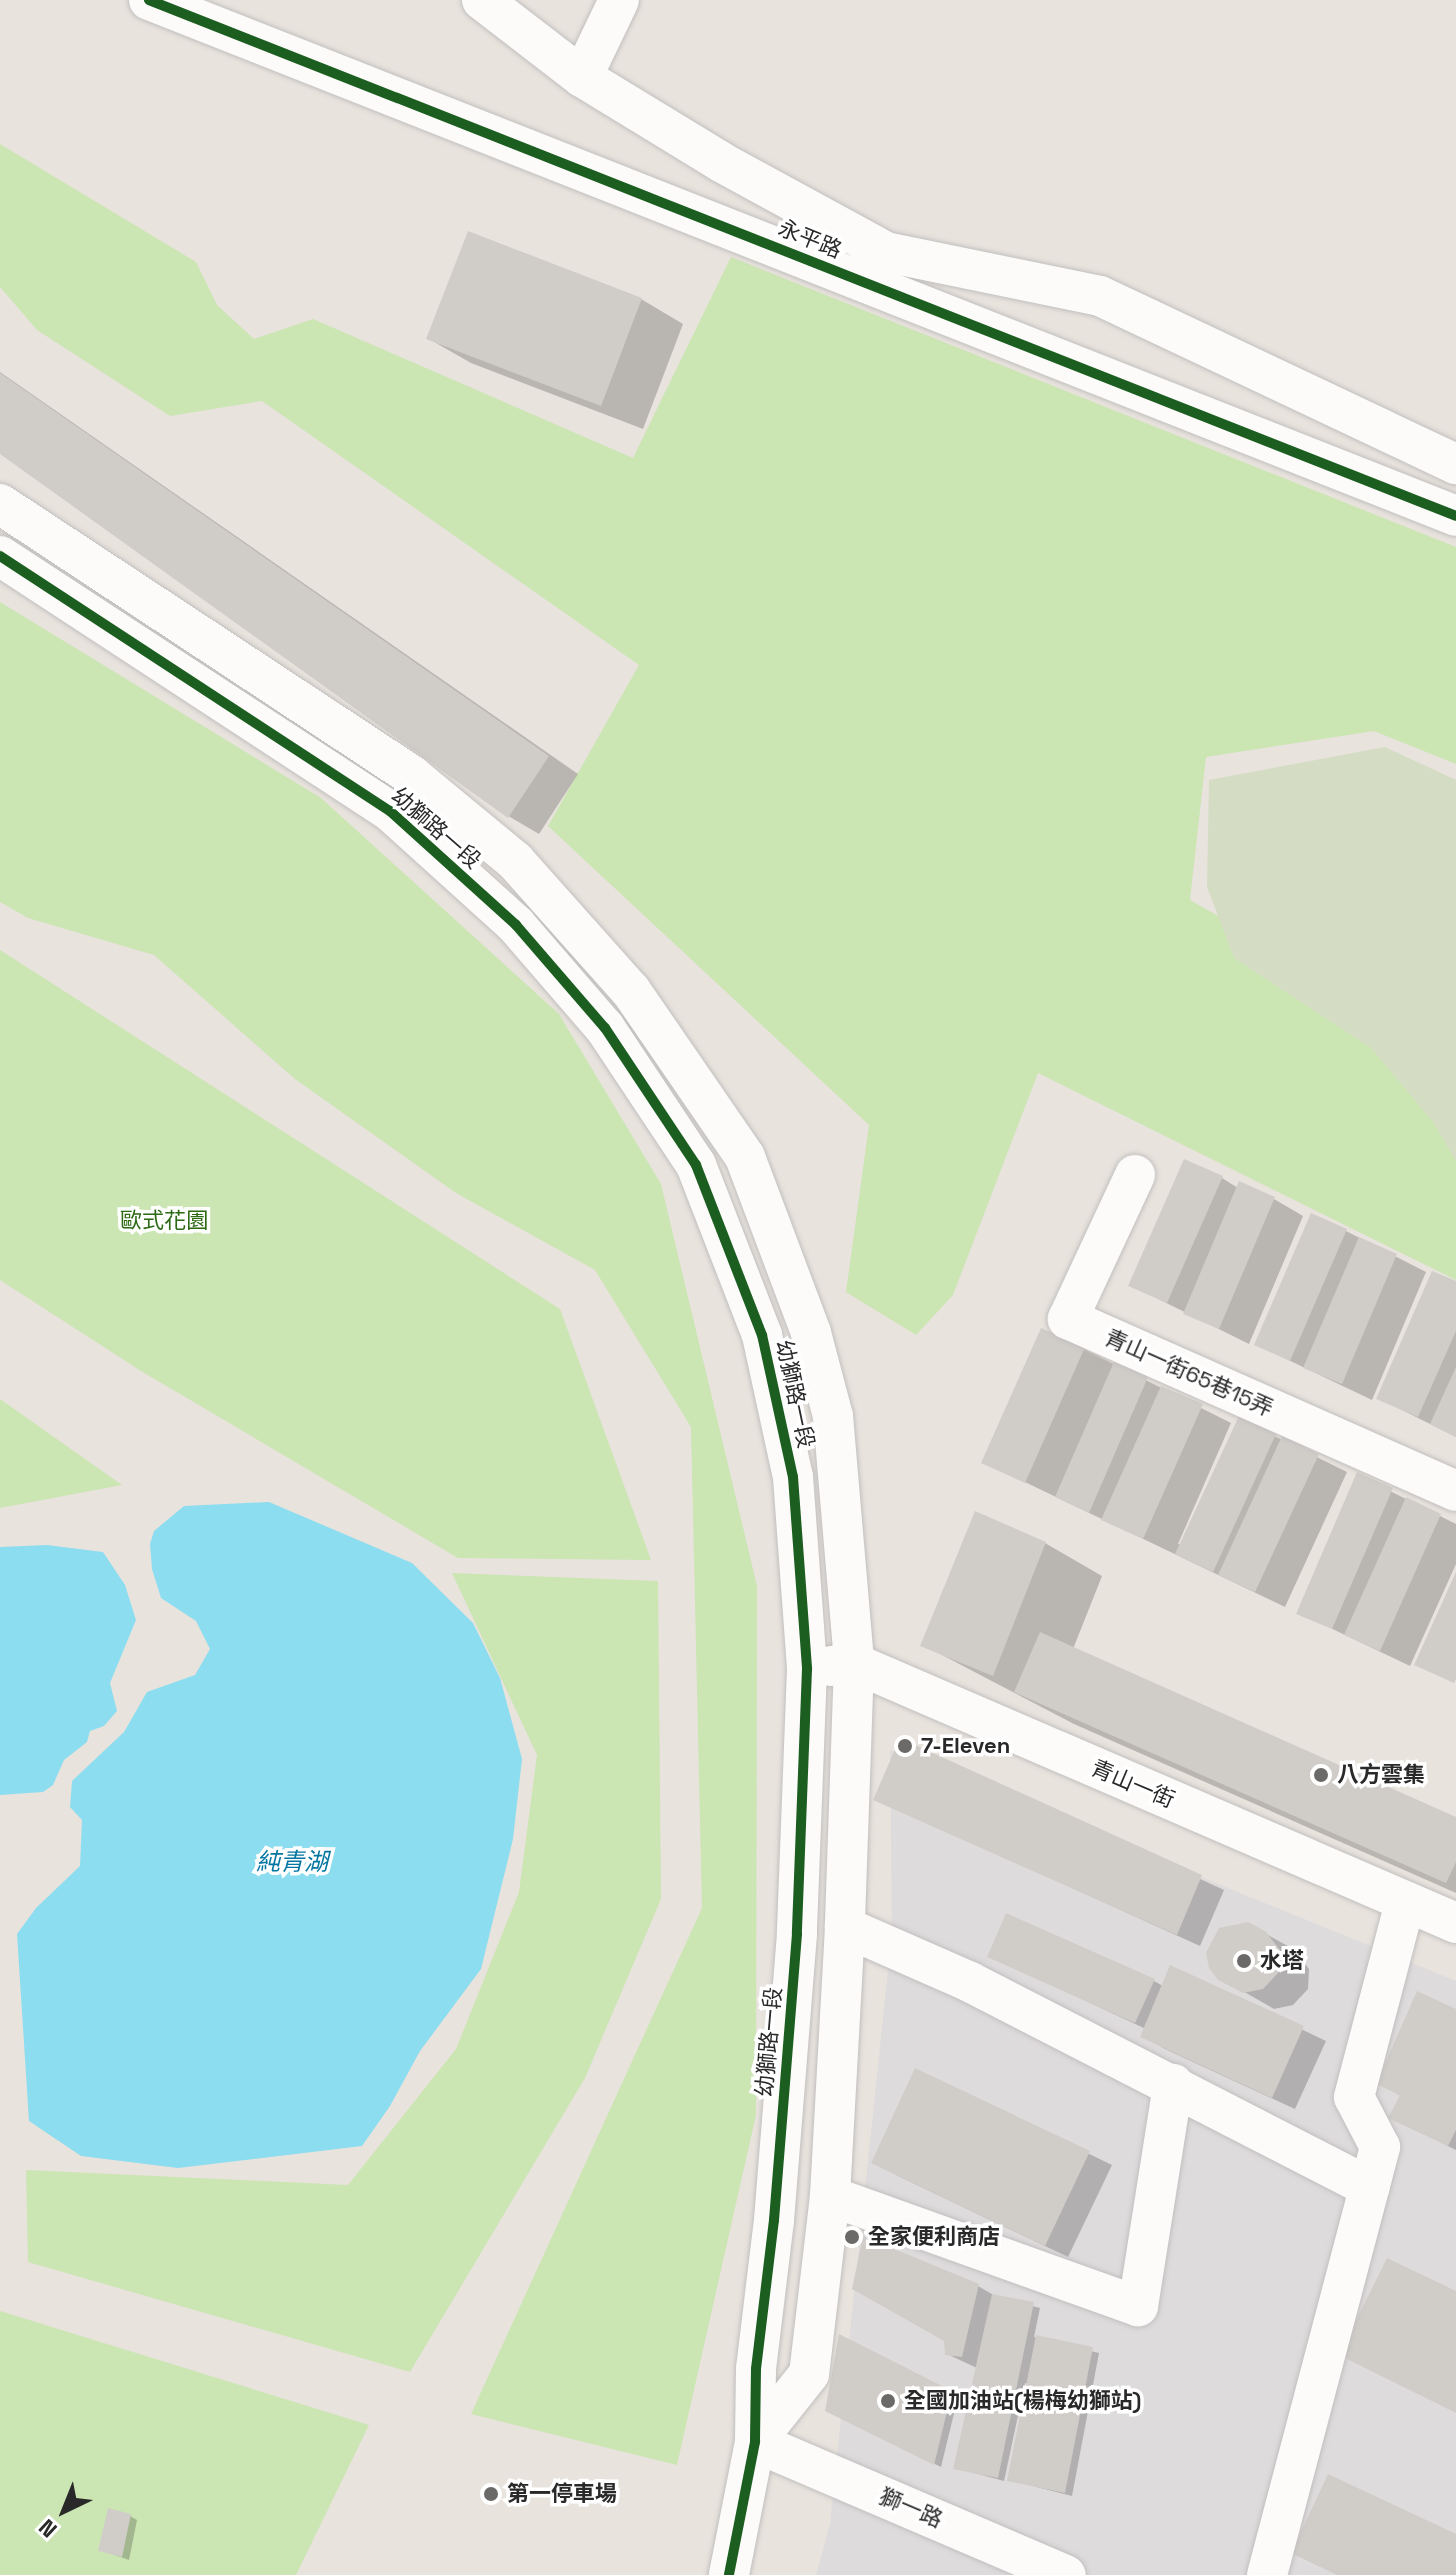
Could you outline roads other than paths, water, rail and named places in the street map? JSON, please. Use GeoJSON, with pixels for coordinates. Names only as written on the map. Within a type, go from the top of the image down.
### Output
{"type":"FeatureCollection","features":[{"type":"Feature","properties":{"kind":"street","name":"永平路"},"geometry":{"type":"LineString","coordinates":[[149,0],[879,269],[1456,516]]}},
{"type":"Feature","properties":{"kind":"street","name":"永平路"},"geometry":{"type":"LineString","coordinates":[[482,0],[582,77],[721,162],[879,269],[1100,296],[1456,464]]}},
{"type":"Feature","properties":{"kind":"street"},"geometry":{"type":"LineString","coordinates":[[582,77],[619,0]]}},
{"type":"Feature","properties":{"kind":"street","name":"幼獅路一段"},"geometry":{"type":"LineString","coordinates":[[0,504],[412,776],[515,861],[631,991],[745,1157],[811,1333],[833,1416],[854,1663],[845,1927],[830,2196],[809,2374],[755,2442]]}},
{"type":"Feature","properties":{"kind":"street","name":"幼獅路一段"},"geometry":{"type":"LineString","coordinates":[[0,556],[390,811],[516,925],[605,1028],[696,1165],[762,1335],[793,1477],[807,1669],[797,1934],[774,2220],[756,2369],[755,2442],[729,2575]]}},
{"type":"Feature","properties":{"kind":"street","name":"青山一街65巷15弄"},"geometry":{"type":"LineString","coordinates":[[1135,1175],[1068,1319],[1456,1491]]}},
{"type":"Feature","properties":{"kind":"street"},"geometry":{"type":"LineString","coordinates":[[807,1669],[854,1663]]}},
{"type":"Feature","properties":{"kind":"street","name":"青山一街"},"geometry":{"type":"LineString","coordinates":[[854,1663],[1456,1923]]}},
{"type":"Feature","properties":{"kind":"street"},"geometry":{"type":"LineString","coordinates":[[1267,2575],[1380,2147],[1354,2097],[1405,1902]]}},
{"type":"Feature","properties":{"kind":"street"},"geometry":{"type":"LineString","coordinates":[[845,1927],[970,1982],[1369,2187]]}},
{"type":"Feature","properties":{"kind":"street"},"geometry":{"type":"LineString","coordinates":[[830,2196],[1138,2306],[1173,2084]]}},
{"type":"Feature","properties":{"kind":"street","name":"獅一路"},"geometry":{"type":"LineString","coordinates":[[755,2442],[1066,2575]]}},
{"type":"Feature","properties":{"kind":"water","name":"純青湖"},"geometry":{"type":"Polygon","coordinates":[[[269,1502],[412,1563],[473,1623],[500,1678],[522,1759],[513,1839],[481,1969],[420,2051],[390,2106],[362,2146],[178,2168],[81,2156],[29,2121],[17,1934],[36,1908],[80,1866],[82,1820],[70,1807],[72,1781],[124,1732],[147,1692],[195,1675],[210,1649],[196,1621],[161,1598],[152,1569],[150,1544],[154,1531],[184,1506],[269,1502]]]}},
{"type":"Feature","properties":{"kind":"water"},"geometry":{"type":"Polygon","coordinates":[[[47,1545],[103,1552],[125,1585],[136,1620],[110,1683],[117,1711],[104,1726],[90,1731],[87,1742],[64,1760],[53,1785],[43,1792],[0,1795],[0,1547],[47,1545]]]}},
{"type":"Feature","properties":{"kind":"place","name":"7-Eleven"},"geometry":{"type":"Point","coordinates":[905,1746]}},
{"type":"Feature","properties":{"kind":"place","name":"八方雲集"},"geometry":{"type":"Point","coordinates":[1321,1775]}},
{"type":"Feature","properties":{"kind":"place","name":"水塔"},"geometry":{"type":"Point","coordinates":[1244,1961]}},
{"type":"Feature","properties":{"kind":"place","name":"全家便利商店"},"geometry":{"type":"Point","coordinates":[852,2237]}},
{"type":"Feature","properties":{"kind":"place","name":"全國加油站(楊梅幼獅站)"},"geometry":{"type":"Point","coordinates":[888,2401]}},
{"type":"Feature","properties":{"kind":"place","name":"第一停車場"},"geometry":{"type":"Point","coordinates":[491,2494]}},
{"type":"Feature","properties":{"kind":"park label","name":"歐式花園"},"geometry":{"type":"Point","coordinates":[164,1221]}}]}
